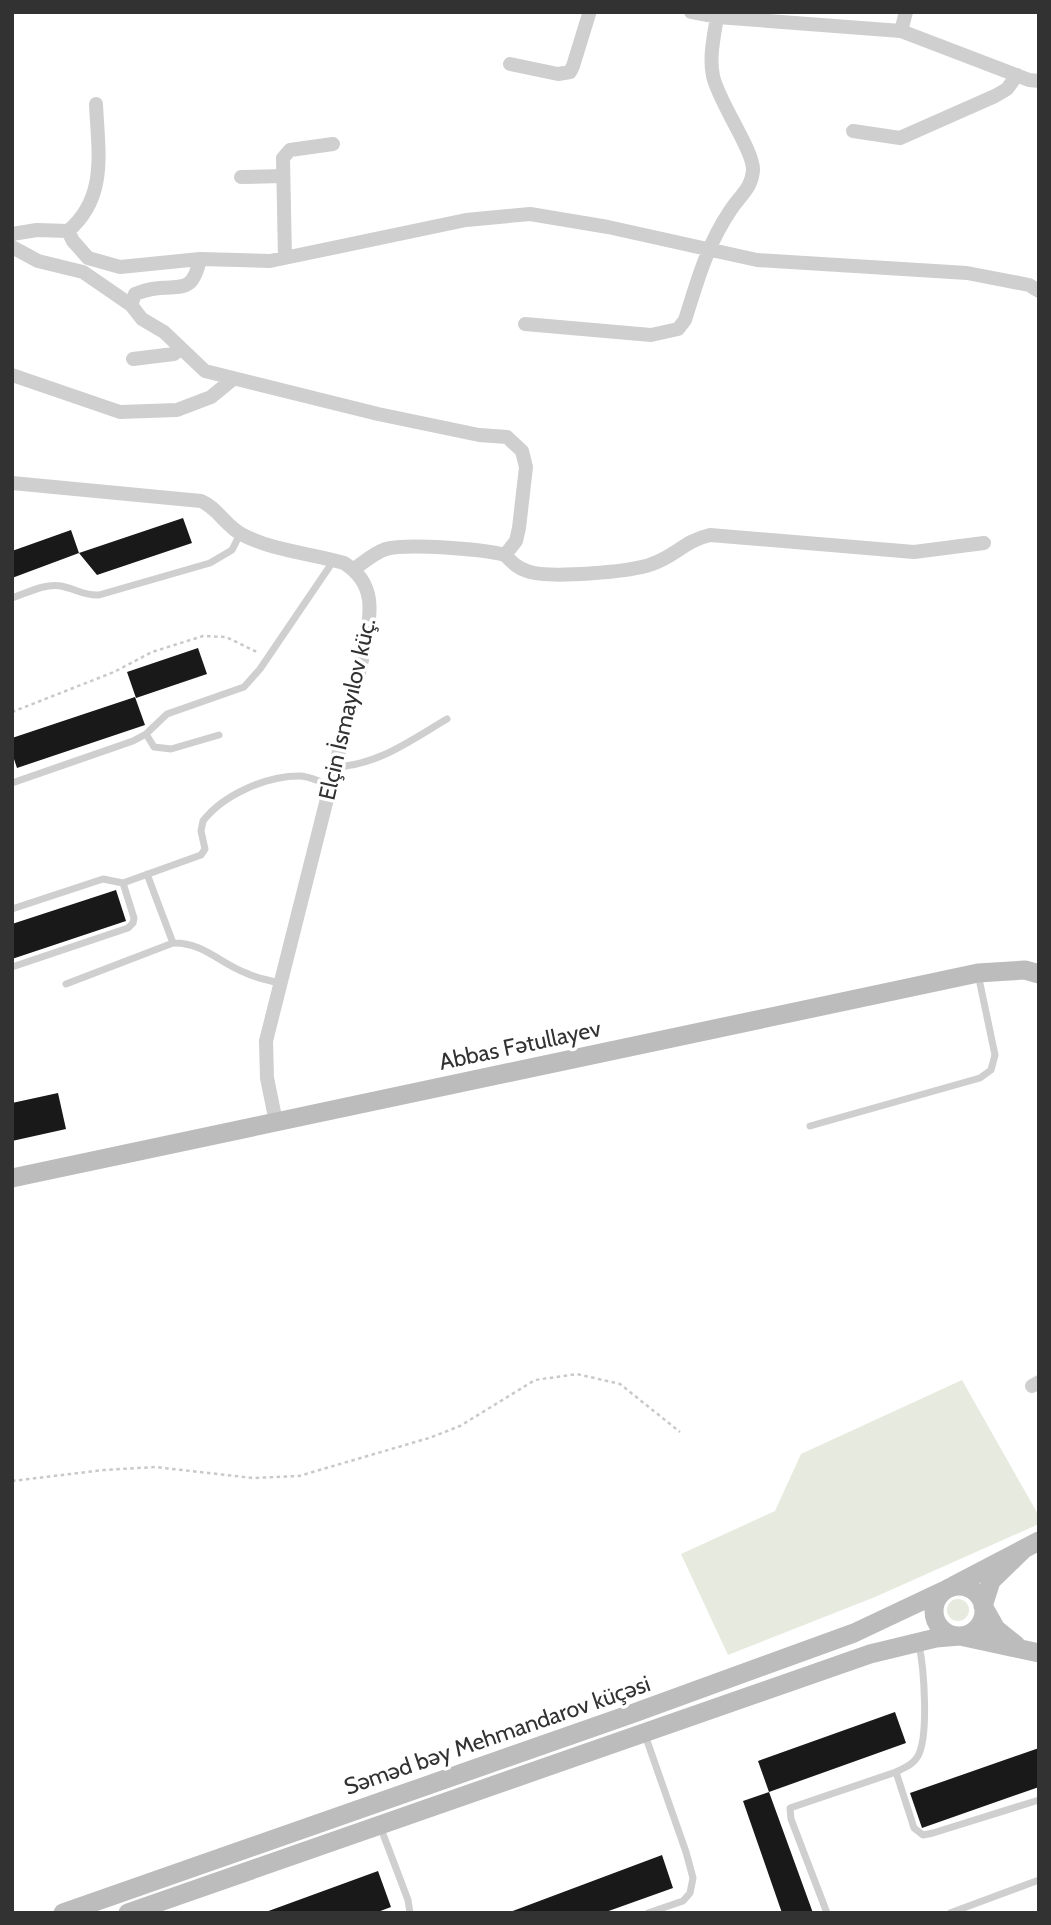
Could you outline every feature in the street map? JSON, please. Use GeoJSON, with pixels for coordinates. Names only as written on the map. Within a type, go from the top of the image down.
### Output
{"type":"FeatureCollection","features":[{"type":"Feature","properties":{"kind":"main road","name":"Abbas Fətullayev"},"geometry":{"type":"LineString","coordinates":[[12,1178],[978,973],[1015,970],[1039,974]]}},
{"type":"Feature","properties":{"kind":"main road","name":"Səməd bəy Mehmandarov küçəsi"},"geometry":{"type":"LineString","coordinates":[[63,1913],[854,1633],[1032,1545]]}},
{"type":"Feature","properties":{"kind":"main road"},"geometry":{"type":"LineString","coordinates":[[960,1636],[976,1629],[981,1622],[991,1581],[1032,1545]]}},
{"type":"Feature","properties":{"kind":"main road"},"geometry":{"type":"LineString","coordinates":[[967,1587],[980,1597],[996,1629],[1004,1637],[1032,1652],[945,1632],[935,1619],[934,1604],[947,1589],[967,1587]]}},
{"type":"Feature","properties":{"kind":"main road","name":"Səməd bəy Mehmandarov küçəsi"},"geometry":{"type":"LineString","coordinates":[[128,1913],[870,1654],[918,1642],[960,1636]]}},
{"type":"Feature","properties":{"kind":"street"},"geometry":{"type":"LineString","coordinates":[[691,12],[718,17],[901,31],[1039,81]]}},
{"type":"Feature","properties":{"kind":"street"},"geometry":{"type":"LineString","coordinates":[[901,31],[906,12]]}},
{"type":"Feature","properties":{"kind":"street"},"geometry":{"type":"LineString","coordinates":[[510,64],[558,74],[569,72],[592,13]]}},
{"type":"Feature","properties":{"kind":"street"},"geometry":{"type":"LineString","coordinates":[[525,324],[641,335],[678,329],[685,320],[707,250],[731,209],[749,188],[754,167],[717,90],[713,76],[711,56],[718,17]]}},
{"type":"Feature","properties":{"kind":"street"},"geometry":{"type":"LineString","coordinates":[[853,131],[900,138],[995,96],[1007,89],[1017,75]]}},
{"type":"Feature","properties":{"kind":"street"},"geometry":{"type":"LineString","coordinates":[[12,234],[37,230],[68,231],[78,223],[92,201],[99,177],[96,104]]}},
{"type":"Feature","properties":{"kind":"street"},"geometry":{"type":"LineString","coordinates":[[285,257],[283,158],[290,150],[333,144]]}},
{"type":"Feature","properties":{"kind":"street"},"geometry":{"type":"LineString","coordinates":[[241,177],[284,176]]}},
{"type":"Feature","properties":{"kind":"street"},"geometry":{"type":"LineString","coordinates":[[68,231],[88,258],[120,267],[200,259],[270,261],[466,220],[530,214],[608,227],[757,260],[967,273],[1029,285],[1039,291]]}},
{"type":"Feature","properties":{"kind":"street"},"geometry":{"type":"LineString","coordinates":[[12,247],[38,261],[83,272],[131,305],[142,319],[164,332],[205,370],[233,380],[378,414],[479,435],[507,437],[522,451],[526,467],[516,541],[505,555]]}},
{"type":"Feature","properties":{"kind":"street"},"geometry":{"type":"LineString","coordinates":[[131,305],[135,294],[153,289],[171,289],[190,283],[197,275],[200,259]]}},
{"type":"Feature","properties":{"kind":"street"},"geometry":{"type":"LineString","coordinates":[[134,359],[174,354],[180,347]]}},
{"type":"Feature","properties":{"kind":"street"},"geometry":{"type":"LineString","coordinates":[[12,375],[120,412],[177,410],[211,397],[233,380]]}},
{"type":"Feature","properties":{"kind":"street"},"geometry":{"type":"LineString","coordinates":[[12,483],[201,501],[216,510],[228,525],[240,534],[259,543],[334,560],[354,569],[377,553],[397,547],[486,550],[505,555],[525,571],[539,575],[570,575],[648,566],[670,557],[692,539],[710,535],[915,552],[984,543]]}},
{"type":"Feature","properties":{"kind":"street","name":"Elçin İsmayılov küç."},"geometry":{"type":"LineString","coordinates":[[276,1122],[267,1078],[265,1041],[362,660],[370,596],[366,583],[354,569]]}},
{"type":"Feature","properties":{"kind":"lane"},"geometry":{"type":"LineString","coordinates":[[12,598],[53,585],[85,596],[99,595],[209,563],[232,550],[240,534]]}},
{"type":"Feature","properties":{"kind":"lane"},"geometry":{"type":"LineString","coordinates":[[12,783],[133,741],[146,734],[167,714],[244,687],[268,657],[334,560]]}},
{"type":"Feature","properties":{"kind":"lane"},"geometry":{"type":"LineString","coordinates":[[335,766],[355,766],[379,758],[447,719]]}},
{"type":"Feature","properties":{"kind":"lane"},"geometry":{"type":"LineString","coordinates":[[146,734],[154,747],[164,749],[219,735]]}},
{"type":"Feature","properties":{"kind":"lane"},"geometry":{"type":"LineString","coordinates":[[12,909],[91,882],[112,879],[123,883],[205,853],[201,831],[203,821],[238,792],[250,786],[297,776],[330,785]]}},
{"type":"Feature","properties":{"kind":"lane"},"geometry":{"type":"LineString","coordinates":[[147,874],[173,943]]}},
{"type":"Feature","properties":{"kind":"lane"},"geometry":{"type":"LineString","coordinates":[[12,967],[128,928],[134,918],[123,883]]}},
{"type":"Feature","properties":{"kind":"lane"},"geometry":{"type":"LineString","coordinates":[[66,984],[173,943],[202,948],[247,974],[279,983]]}},
{"type":"Feature","properties":{"kind":"lane"},"geometry":{"type":"LineString","coordinates":[[810,1126],[980,1078],[991,1070],[995,1055],[978,973]]}},
{"type":"Feature","properties":{"kind":"lane"},"geometry":{"type":"LineString","coordinates":[[827,1913],[791,1819],[790,1808],[896,1772],[910,1766],[919,1755],[923,1737],[924,1668],[918,1642]]}},
{"type":"Feature","properties":{"kind":"lane"},"geometry":{"type":"LineString","coordinates":[[644,1733],[687,1852],[693,1878],[690,1893],[683,1901],[649,1913]]}},
{"type":"Feature","properties":{"kind":"lane"},"geometry":{"type":"LineString","coordinates":[[896,1772],[914,1828],[923,1835],[1039,1800]]}},
{"type":"Feature","properties":{"kind":"lane"},"geometry":{"type":"LineString","coordinates":[[380,1825],[408,1900],[410,1913]]}},
{"type":"Feature","properties":{"kind":"lane"},"geometry":{"type":"LineString","coordinates":[[950,1913],[1039,1880]]}},
{"type":"Feature","properties":{"kind":"path"},"geometry":{"type":"LineString","coordinates":[[12,712],[114,672],[152,652],[203,636],[226,637],[268,657]]}},
{"type":"Feature","properties":{"kind":"path"},"geometry":{"type":"LineString","coordinates":[[12,1481],[155,1467],[253,1478],[299,1476],[429,1438],[460,1426],[535,1380],[577,1374],[620,1384],[680,1432]]}},
{"type":"Feature","properties":{"kind":"shaded area"},"geometry":{"type":"Polygon","coordinates":[[[962,1380],[1039,1516],[1039,1524],[875,1597],[728,1655],[681,1554],[775,1511],[801,1454],[962,1380]]]}},
{"type":"Feature","properties":{"kind":"shaded area"},"geometry":{"type":"Polygon","coordinates":[[[958,1599],[968,1606],[969,1610],[962,1620],[958,1621],[948,1614],[947,1610],[954,1600],[958,1599]]]}},
{"type":"Feature","properties":{"kind":"building"},"geometry":{"type":"Polygon","coordinates":[[[183,518],[192,543],[97,575],[79,553],[183,518]]]}},
{"type":"Feature","properties":{"kind":"building"},"geometry":{"type":"Polygon","coordinates":[[[71,530],[79,553],[12,578],[12,551],[71,530]]]}},
{"type":"Feature","properties":{"kind":"building"},"geometry":{"type":"Polygon","coordinates":[[[198,648],[207,674],[136,698],[127,672],[198,648]]]}},
{"type":"Feature","properties":{"kind":"building"},"geometry":{"type":"Polygon","coordinates":[[[135,697],[145,725],[17,768],[12,753],[12,738],[135,697]]]}},
{"type":"Feature","properties":{"kind":"building"},"geometry":{"type":"Polygon","coordinates":[[[116,890],[126,921],[12,959],[12,924],[116,890]]]}},
{"type":"Feature","properties":{"kind":"building"},"geometry":{"type":"Polygon","coordinates":[[[58,1093],[66,1129],[12,1141],[12,1103],[58,1093]]]}},
{"type":"Feature","properties":{"kind":"building"},"geometry":{"type":"Polygon","coordinates":[[[895,1712],[906,1743],[769,1792],[758,1761],[895,1712]]]}},
{"type":"Feature","properties":{"kind":"building"},"geometry":{"type":"Polygon","coordinates":[[[1039,1748],[1039,1787],[922,1828],[910,1793],[1039,1748]]]}},
{"type":"Feature","properties":{"kind":"building"},"geometry":{"type":"Polygon","coordinates":[[[769,1792],[813,1913],[782,1913],[743,1801],[769,1792]]]}},
{"type":"Feature","properties":{"kind":"building"},"geometry":{"type":"Polygon","coordinates":[[[662,1855],[673,1888],[603,1913],[507,1913],[662,1855]]]}},
{"type":"Feature","properties":{"kind":"building"},"geometry":{"type":"Polygon","coordinates":[[[378,1871],[391,1907],[375,1913],[263,1913],[378,1871]]]}}]}
